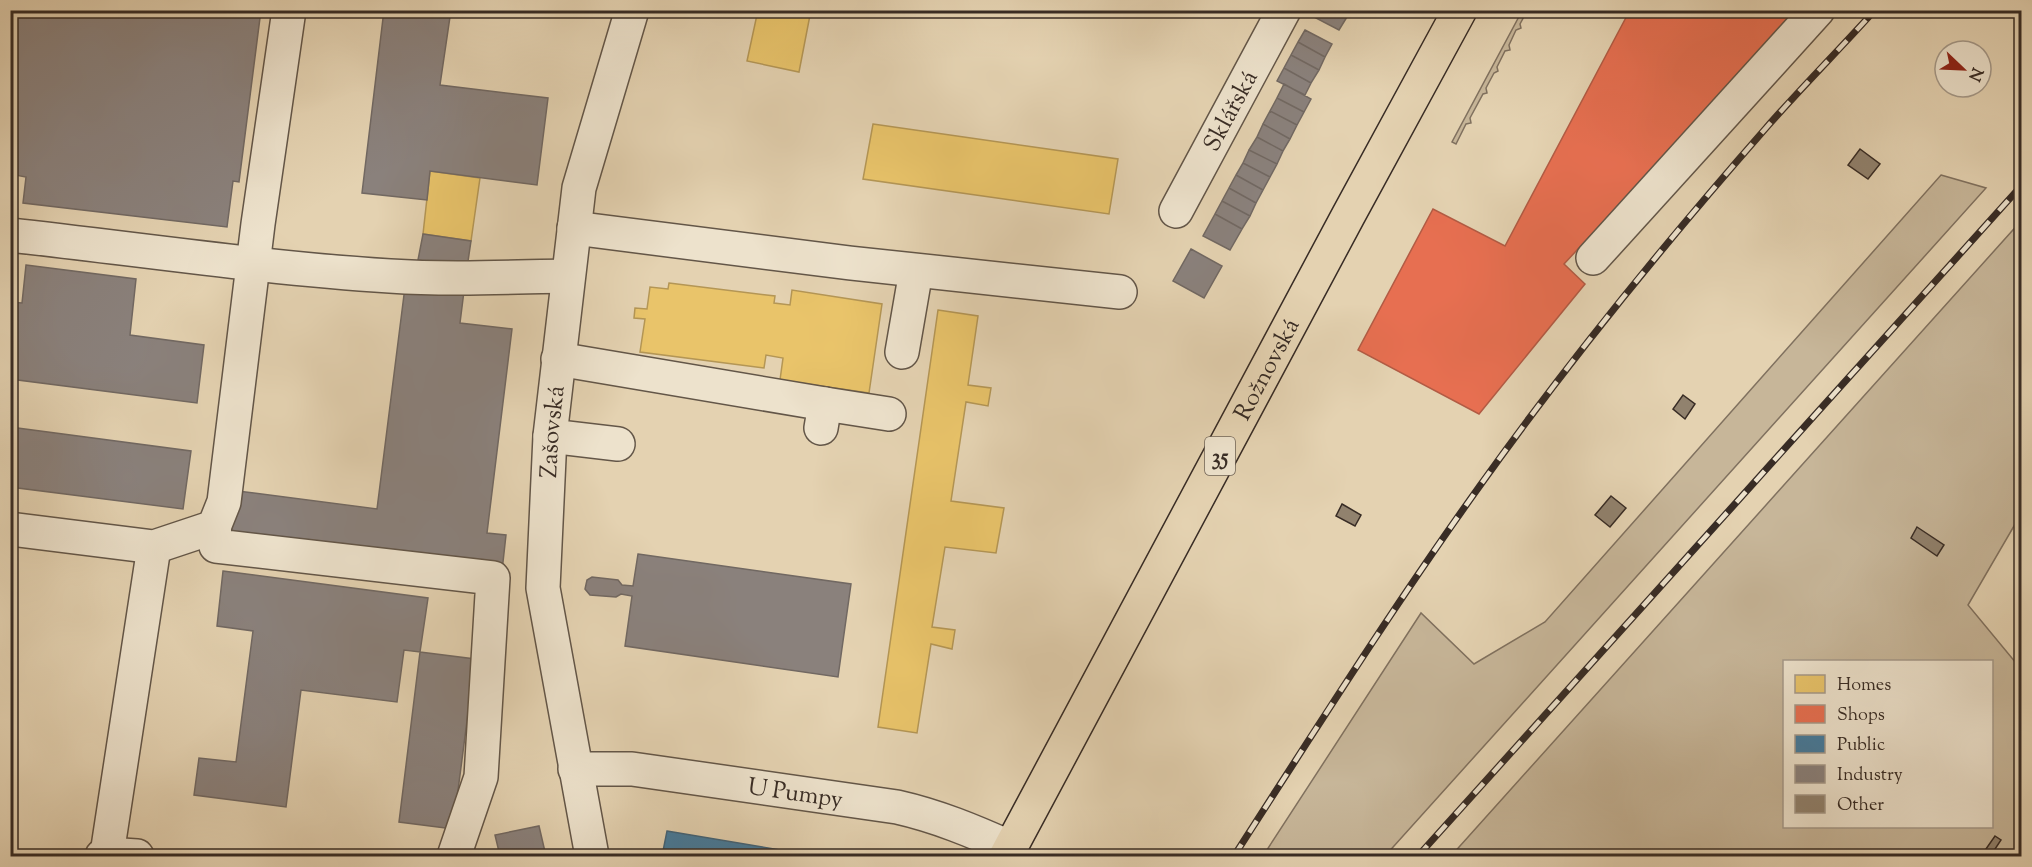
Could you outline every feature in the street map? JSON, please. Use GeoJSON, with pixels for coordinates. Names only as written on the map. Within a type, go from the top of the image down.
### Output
{"type":"FeatureCollection","features":[{"type":"Feature","properties":{"kind":"main road","name":"Rožnovská"},"geometry":{"type":"LineString","coordinates":[[1008,852],[1460,10]]}},
{"type":"Feature","properties":{"kind":"street"},"geometry":{"type":"LineString","coordinates":[[289,10],[224,502],[214,526],[216,546],[493,578],[481,777],[454,856]]}},
{"type":"Feature","properties":{"kind":"street","name":"Zašovská"},"geometry":{"type":"LineString","coordinates":[[592,856],[543,588],[550,436],[579,188],[632,10]]}},
{"type":"Feature","properties":{"kind":"street","name":"Sklářská"},"geometry":{"type":"LineString","coordinates":[[1176,211],[1284,10]]}},
{"type":"Feature","properties":{"kind":"street"},"geometry":{"type":"LineString","coordinates":[[1593,258],[1818,10]]}},
{"type":"Feature","properties":{"kind":"street"},"geometry":{"type":"LineString","coordinates":[[573,228],[916,271],[1119,292]]}},
{"type":"Feature","properties":{"kind":"street"},"geometry":{"type":"LineString","coordinates":[[10,235],[391,276],[453,278],[568,276]]}},
{"type":"Feature","properties":{"kind":"street"},"geometry":{"type":"LineString","coordinates":[[902,352],[916,271]]}},
{"type":"Feature","properties":{"kind":"street"},"geometry":{"type":"LineString","coordinates":[[558,359],[823,416],[889,414]]}},
{"type":"Feature","properties":{"kind":"street"},"geometry":{"type":"LineString","coordinates":[[550,436],[618,444]]}},
{"type":"Feature","properties":{"kind":"street"},"geometry":{"type":"LineString","coordinates":[[10,529],[154,547],[214,526]]}},
{"type":"Feature","properties":{"kind":"street"},"geometry":{"type":"LineString","coordinates":[[116,856],[154,547]]}},
{"type":"Feature","properties":{"kind":"street","name":"U Pumpy"},"geometry":{"type":"LineString","coordinates":[[575,769],[632,769],[897,807],[951,822],[1008,852]]}},
{"type":"Feature","properties":{"kind":"shaded area"},"geometry":{"type":"Polygon","coordinates":[[[1522,11],[1527,11],[1520,24],[1521,28],[1516,30],[1509,45],[1510,50],[1505,51],[1497,67],[1498,71],[1494,73],[1486,88],[1487,93],[1483,94],[1470,118],[1471,123],[1466,124],[1456,144],[1452,142],[1522,11]]]}},
{"type":"Feature","properties":{"kind":"shaded area"},"geometry":{"type":"Polygon","coordinates":[[[1941,175],[1986,188],[1385,856],[1263,856],[1421,613],[1474,664],[1545,622],[1941,175]]]}},
{"type":"Feature","properties":{"kind":"shaded area"},"geometry":{"type":"Polygon","coordinates":[[[2021,221],[2021,514],[1968,605],[2021,669],[2021,856],[1451,856],[2021,221]]]}},
{"type":"Feature","properties":{"kind":"building: Homes"},"geometry":{"type":"Polygon","coordinates":[[[758,10],[811,10],[799,72],[747,61],[758,10]]]}},
{"type":"Feature","properties":{"kind":"building: Homes"},"geometry":{"type":"Polygon","coordinates":[[[1173,10],[1211,10],[1210,16],[1173,10]]]}},
{"type":"Feature","properties":{"kind":"building: Homes"},"geometry":{"type":"Polygon","coordinates":[[[873,124],[1118,159],[1109,214],[863,179],[873,124]]]}},
{"type":"Feature","properties":{"kind":"building: Homes"},"geometry":{"type":"Polygon","coordinates":[[[430,171],[480,178],[471,241],[423,234],[430,171]]]}},
{"type":"Feature","properties":{"kind":"building: Homes"},"geometry":{"type":"Polygon","coordinates":[[[669,283],[775,296],[774,303],[790,305],[792,290],[882,304],[869,393],[780,380],[783,358],[766,355],[764,368],[640,352],[645,319],[634,318],[635,308],[647,309],[650,287],[668,289],[669,283]]]}},
{"type":"Feature","properties":{"kind":"building: Homes"},"geometry":{"type":"Polygon","coordinates":[[[938,310],[978,316],[968,385],[991,388],[988,406],[966,402],[951,501],[1004,508],[996,553],[945,547],[932,627],[955,630],[952,649],[931,644],[917,733],[878,727],[938,310]]]}},
{"type":"Feature","properties":{"kind":"building: Shops"},"geometry":{"type":"Polygon","coordinates":[[[1630,10],[1800,10],[1564,264],[1585,284],[1479,414],[1358,350],[1433,209],[1505,246],[1630,10]]]}},
{"type":"Feature","properties":{"kind":"building: Public"},"geometry":{"type":"Polygon","coordinates":[[[667,831],[816,856],[662,856],[667,831]]]}},
{"type":"Feature","properties":{"kind":"building: Industry"},"geometry":{"type":"Polygon","coordinates":[[[10,10],[261,10],[239,182],[233,181],[227,227],[23,203],[26,177],[10,174],[10,10]]]}},
{"type":"Feature","properties":{"kind":"building: Industry"},"geometry":{"type":"Polygon","coordinates":[[[384,10],[451,10],[440,85],[548,98],[537,185],[430,171],[427,200],[362,193],[384,10]]]}},
{"type":"Feature","properties":{"kind":"building: Industry"},"geometry":{"type":"Polygon","coordinates":[[[1315,10],[1334,10],[1347,17],[1339,30],[1312,16],[1315,10]]]}},
{"type":"Feature","properties":{"kind":"building: Industry"},"geometry":{"type":"Polygon","coordinates":[[[1305,30],[1332,44],[1325,57],[1298,42],[1305,30]]]}},
{"type":"Feature","properties":{"kind":"building: Industry"},"geometry":{"type":"Polygon","coordinates":[[[1298,42],[1325,57],[1319,70],[1291,55],[1298,42]]]}},
{"type":"Feature","properties":{"kind":"building: Industry"},"geometry":{"type":"Polygon","coordinates":[[[1291,55],[1319,70],[1311,83],[1284,68],[1291,55]]]}},
{"type":"Feature","properties":{"kind":"building: Industry"},"geometry":{"type":"Polygon","coordinates":[[[1284,68],[1311,83],[1305,95],[1277,81],[1284,68]]]}},
{"type":"Feature","properties":{"kind":"building: Industry"},"geometry":{"type":"Polygon","coordinates":[[[1284,84],[1311,99],[1304,112],[1277,98],[1284,84]]]}},
{"type":"Feature","properties":{"kind":"building: Industry"},"geometry":{"type":"Polygon","coordinates":[[[1277,98],[1304,112],[1297,125],[1270,111],[1277,98]]]}},
{"type":"Feature","properties":{"kind":"building: Industry"},"geometry":{"type":"Polygon","coordinates":[[[1270,111],[1297,125],[1290,139],[1263,124],[1270,111]]]}},
{"type":"Feature","properties":{"kind":"building: Industry"},"geometry":{"type":"Polygon","coordinates":[[[1263,124],[1290,139],[1283,151],[1257,137],[1263,124]]]}},
{"type":"Feature","properties":{"kind":"building: Industry"},"geometry":{"type":"Polygon","coordinates":[[[1257,137],[1283,151],[1277,164],[1249,150],[1257,137]]]}},
{"type":"Feature","properties":{"kind":"building: Industry"},"geometry":{"type":"Polygon","coordinates":[[[1249,150],[1277,164],[1270,177],[1243,163],[1249,150]]]}},
{"type":"Feature","properties":{"kind":"building: Industry"},"geometry":{"type":"Polygon","coordinates":[[[1243,163],[1270,177],[1263,190],[1236,175],[1243,163]]]}},
{"type":"Feature","properties":{"kind":"building: Industry"},"geometry":{"type":"Polygon","coordinates":[[[1236,175],[1263,190],[1256,203],[1229,188],[1236,175]]]}},
{"type":"Feature","properties":{"kind":"building: Industry"},"geometry":{"type":"Polygon","coordinates":[[[1229,188],[1256,203],[1250,216],[1222,201],[1229,188]]]}},
{"type":"Feature","properties":{"kind":"building: Industry"},"geometry":{"type":"Polygon","coordinates":[[[1222,201],[1250,216],[1242,229],[1215,214],[1222,201]]]}},
{"type":"Feature","properties":{"kind":"building: Industry"},"geometry":{"type":"Polygon","coordinates":[[[1215,214],[1242,229],[1230,250],[1203,236],[1215,214]]]}},
{"type":"Feature","properties":{"kind":"building: Industry"},"geometry":{"type":"Polygon","coordinates":[[[423,234],[471,241],[467,268],[418,260],[423,234]]]}},
{"type":"Feature","properties":{"kind":"building: Industry"},"geometry":{"type":"Polygon","coordinates":[[[1191,249],[1222,266],[1204,298],[1173,281],[1191,249]]]}},
{"type":"Feature","properties":{"kind":"building: Industry"},"geometry":{"type":"Polygon","coordinates":[[[26,265],[136,279],[130,335],[204,345],[197,403],[10,379],[10,302],[22,303],[26,265]]]}},
{"type":"Feature","properties":{"kind":"building: Industry"},"geometry":{"type":"Polygon","coordinates":[[[405,287],[464,291],[460,323],[512,329],[487,533],[506,535],[502,571],[224,536],[230,490],[377,509],[405,287]]]}},
{"type":"Feature","properties":{"kind":"building: Industry"},"geometry":{"type":"Polygon","coordinates":[[[10,427],[191,451],[183,509],[10,487],[10,427]]]}},
{"type":"Feature","properties":{"kind":"building: Industry"},"geometry":{"type":"Polygon","coordinates":[[[638,554],[851,584],[838,677],[625,646],[632,596],[590,595],[585,589],[587,580],[592,577],[618,580],[622,585],[633,586],[638,554]]]}},
{"type":"Feature","properties":{"kind":"building: Industry"},"geometry":{"type":"Polygon","coordinates":[[[223,571],[428,598],[420,652],[404,650],[397,702],[301,690],[286,807],[194,795],[199,758],[236,762],[253,631],[217,626],[223,571]]]}},
{"type":"Feature","properties":{"kind":"building: Industry"},"geometry":{"type":"Polygon","coordinates":[[[420,652],[475,659],[453,829],[399,822],[420,652]]]}},
{"type":"Feature","properties":{"kind":"building: Industry"},"geometry":{"type":"Polygon","coordinates":[[[539,826],[546,856],[500,856],[495,835],[539,826]]]}},
{"type":"Feature","properties":{"kind":"building: Other"},"geometry":{"type":"Polygon","coordinates":[[[1860,149],[1880,164],[1868,179],[1848,165],[1860,149]]]}},
{"type":"Feature","properties":{"kind":"building: Other"},"geometry":{"type":"Polygon","coordinates":[[[1683,395],[1695,404],[1685,419],[1673,409],[1683,395]]]}},
{"type":"Feature","properties":{"kind":"building: Other"},"geometry":{"type":"Polygon","coordinates":[[[1611,496],[1626,508],[1610,527],[1595,515],[1611,496]]]}},
{"type":"Feature","properties":{"kind":"building: Other"},"geometry":{"type":"Polygon","coordinates":[[[1342,504],[1361,515],[1355,526],[1336,516],[1342,504]]]}},
{"type":"Feature","properties":{"kind":"building: Other"},"geometry":{"type":"Polygon","coordinates":[[[1917,527],[1944,545],[1937,556],[1911,538],[1917,527]]]}},
{"type":"Feature","properties":{"kind":"building: Other"},"geometry":{"type":"Polygon","coordinates":[[[1995,836],[2001,840],[1993,852],[1999,856],[1981,856],[1995,836]]]}},
{"type":"Feature","properties":{"kind":"railway"},"geometry":{"type":"LineString","coordinates":[[1234,856],[1416,578],[1547,394],[1654,259],[1728,171],[1875,10]]}},
{"type":"Feature","properties":{"kind":"railway"},"geometry":{"type":"LineString","coordinates":[[1418,856],[2022,185]]}}]}
